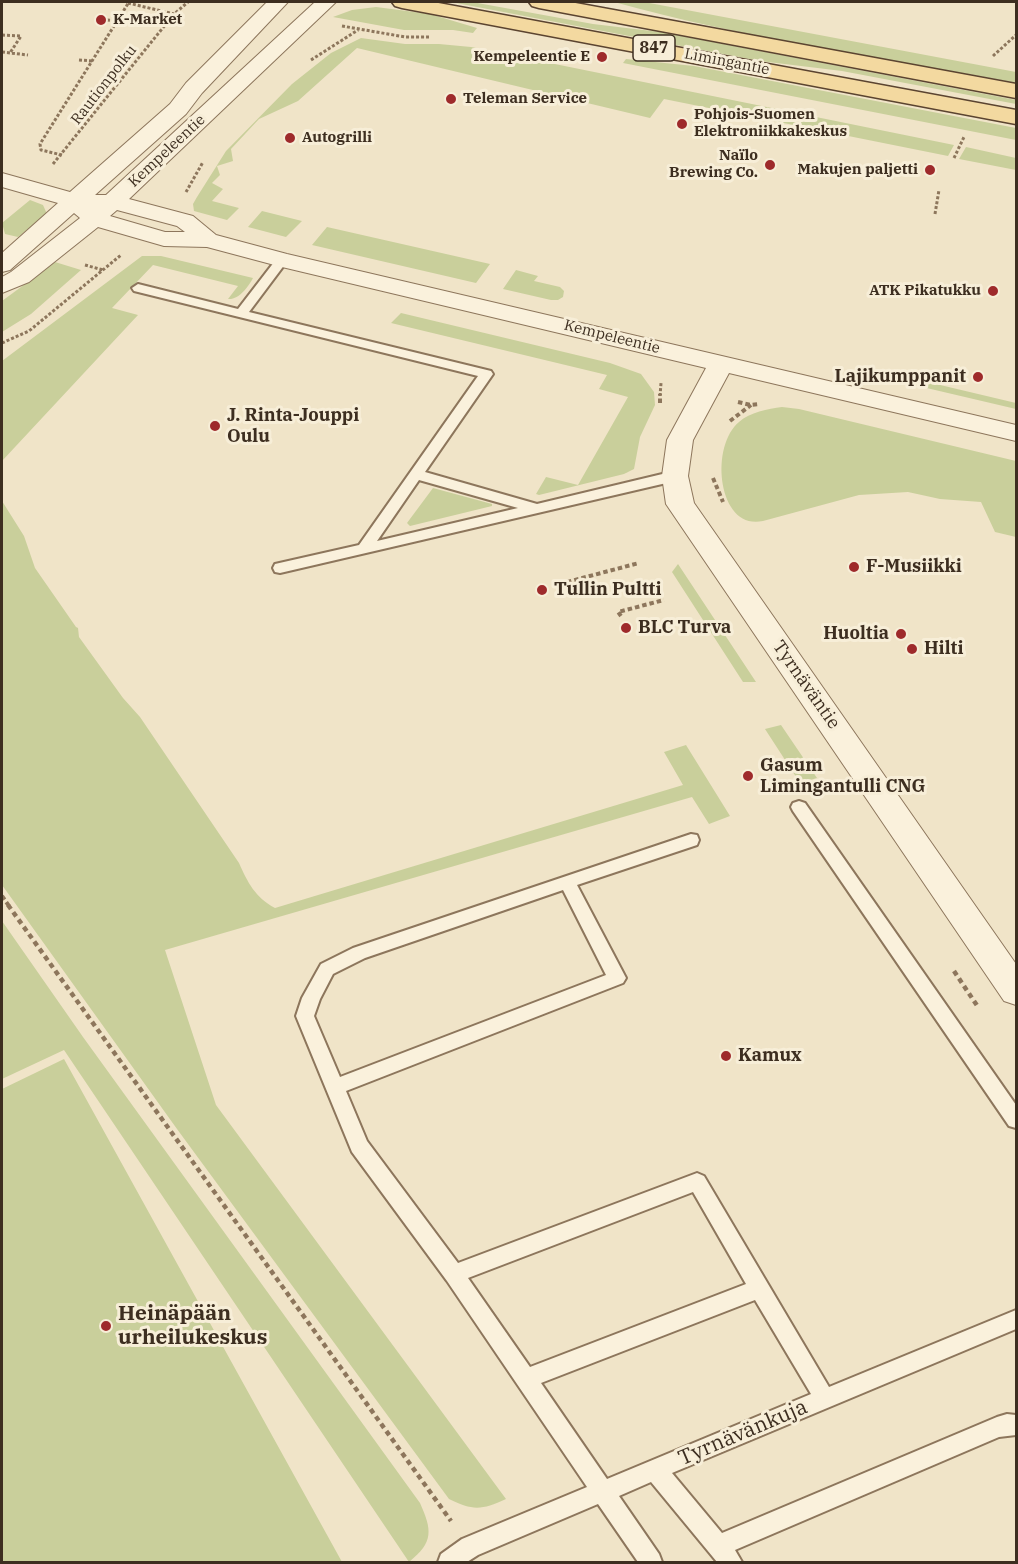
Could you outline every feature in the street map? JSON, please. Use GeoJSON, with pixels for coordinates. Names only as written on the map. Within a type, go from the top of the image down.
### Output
{"type":"FeatureCollection","features":[{"type":"Feature","properties":{"kind":"main road","name":"Limingantie"},"geometry":{"type":"LineString","coordinates":[[402,2],[1017,117]]}},
{"type":"Feature","properties":{"kind":"main road","name":"Limingantie"},"geometry":{"type":"LineString","coordinates":[[539,2],[1017,92]]}},
{"type":"Feature","properties":{"kind":"street","name":"Kempeleentie"},"geometry":{"type":"LineString","coordinates":[[75,201],[178,109],[194,88],[278,2]]}},
{"type":"Feature","properties":{"kind":"street","name":"Kempeleentie"},"geometry":{"type":"LineString","coordinates":[[94,219],[326,2]]}},
{"type":"Feature","properties":{"kind":"street"},"geometry":{"type":"LineString","coordinates":[[2,180],[75,201]]}},
{"type":"Feature","properties":{"kind":"street","name":"Kempeleentie"},"geometry":{"type":"LineString","coordinates":[[75,201],[113,202],[185,221],[208,240]]}},
{"type":"Feature","properties":{"kind":"street","name":"Kempeleentie"},"geometry":{"type":"LineString","coordinates":[[75,201],[94,219],[164,239],[208,240],[282,260],[1017,433]]}},
{"type":"Feature","properties":{"kind":"street"},"geometry":{"type":"LineString","coordinates":[[2,265],[75,201]]}},
{"type":"Feature","properties":{"kind":"street"},"geometry":{"type":"LineString","coordinates":[[2,286],[20,277],[94,219]]}},
{"type":"Feature","properties":{"kind":"street","name":"Tyrnäväntie"},"geometry":{"type":"LineString","coordinates":[[721,364],[681,440],[675,476],[680,504],[1017,991]]}},
{"type":"Feature","properties":{"kind":"lane"},"geometry":{"type":"LineString","coordinates":[[241,314],[282,260]]}},
{"type":"Feature","properties":{"kind":"lane"},"geometry":{"type":"LineString","coordinates":[[138,288],[486,374],[364,548]]}},
{"type":"Feature","properties":{"kind":"lane"},"geometry":{"type":"LineString","coordinates":[[416,474],[538,508]]}},
{"type":"Feature","properties":{"kind":"lane"},"geometry":{"type":"LineString","coordinates":[[280,568],[675,476]]}},
{"type":"Feature","properties":{"kind":"lane"},"geometry":{"type":"LineString","coordinates":[[799,807],[1017,1120]]}},
{"type":"Feature","properties":{"kind":"lane"},"geometry":{"type":"LineString","coordinates":[[651,1563],[454,1274],[359,1146],[305,1016],[311,998],[327,969],[359,953],[691,840]]}},
{"type":"Feature","properties":{"kind":"lane"},"geometry":{"type":"LineString","coordinates":[[335,1087],[617,978],[567,882]]}},
{"type":"Feature","properties":{"kind":"lane"},"geometry":{"type":"LineString","coordinates":[[454,1274],[697,1182],[825,1399]]}},
{"type":"Feature","properties":{"kind":"lane"},"geometry":{"type":"LineString","coordinates":[[526,1379],[761,1288]]}},
{"type":"Feature","properties":{"kind":"lane","name":"Tyrnävänkuja"},"geometry":{"type":"LineString","coordinates":[[448,1563],[470,1547],[1017,1319]]}},
{"type":"Feature","properties":{"kind":"lane"},"geometry":{"type":"LineString","coordinates":[[655,1470],[724,1554],[1014,1423]]}},
{"type":"Feature","properties":{"kind":"path"},"geometry":{"type":"LineString","coordinates":[[79,60],[93,61],[129,2],[174,14]]}},
{"type":"Feature","properties":{"kind":"path","name":"Rautionpolku"},"geometry":{"type":"LineString","coordinates":[[93,61],[40,144],[41,150],[62,155],[174,14],[188,2]]}},
{"type":"Feature","properties":{"kind":"path"},"geometry":{"type":"LineString","coordinates":[[106,20],[117,21]]}},
{"type":"Feature","properties":{"kind":"path"},"geometry":{"type":"LineString","coordinates":[[307,62],[359,29]]}},
{"type":"Feature","properties":{"kind":"path"},"geometry":{"type":"LineString","coordinates":[[2,35],[21,36],[10,53]]}},
{"type":"Feature","properties":{"kind":"path"},"geometry":{"type":"LineString","coordinates":[[986,63],[1017,35]]}},
{"type":"Feature","properties":{"kind":"path"},"geometry":{"type":"LineString","coordinates":[[2,52],[28,55]]}},
{"type":"Feature","properties":{"kind":"path"},"geometry":{"type":"LineString","coordinates":[[954,158],[964,137]]}},
{"type":"Feature","properties":{"kind":"path"},"geometry":{"type":"LineString","coordinates":[[180,199],[207,157]]}},
{"type":"Feature","properties":{"kind":"path"},"geometry":{"type":"LineString","coordinates":[[935,214],[939,190]]}},
{"type":"Feature","properties":{"kind":"path"},"geometry":{"type":"LineString","coordinates":[[2,344],[29,331],[125,251]]}},
{"type":"Feature","properties":{"kind":"path"},"geometry":{"type":"LineString","coordinates":[[728,422],[751,405]]}},
{"type":"Feature","properties":{"kind":"path"},"geometry":{"type":"LineString","coordinates":[[710,471],[727,511]]}},
{"type":"Feature","properties":{"kind":"path"},"geometry":{"type":"LineString","coordinates":[[567,582],[639,563]]}},
{"type":"Feature","properties":{"kind":"path"},"geometry":{"type":"LineString","coordinates":[[621,616],[618,612],[664,600]]}},
{"type":"Feature","properties":{"kind":"path"},"geometry":{"type":"LineString","coordinates":[[2,896],[470,1547]]}},
{"type":"Feature","properties":{"kind":"green space"},"geometry":{"type":"Polygon","coordinates":[[[451,2],[472,2],[593,24],[660,32],[1016,100],[1016,104],[842,71],[760,61],[451,2]]]}},
{"type":"Feature","properties":{"kind":"green space"},"geometry":{"type":"Polygon","coordinates":[[[614,2],[644,2],[1016,72],[1016,83],[763,37],[614,2]]]}},
{"type":"Feature","properties":{"kind":"green space"},"geometry":{"type":"Polygon","coordinates":[[[376,7],[430,14],[477,28],[473,33],[453,30],[404,30],[333,17],[352,10],[376,7]]]}},
{"type":"Feature","properties":{"kind":"green space"},"geometry":{"type":"Polygon","coordinates":[[[361,38],[405,44],[471,47],[954,145],[948,156],[664,99],[650,118],[357,48],[298,101],[259,119],[231,149],[233,161],[217,166],[220,175],[212,183],[223,189],[212,201],[239,208],[227,220],[194,211],[193,204],[226,151],[292,84],[331,53],[361,38]]]}},
{"type":"Feature","properties":{"kind":"green space"},"geometry":{"type":"Polygon","coordinates":[[[626,59],[694,66],[1016,128],[1016,140],[623,63],[626,59]]]}},
{"type":"Feature","properties":{"kind":"green space"},"geometry":{"type":"Polygon","coordinates":[[[966,147],[1016,158],[1016,170],[959,159],[966,147]]]}},
{"type":"Feature","properties":{"kind":"green space"},"geometry":{"type":"Polygon","coordinates":[[[30,200],[43,205],[47,214],[18,237],[5,234],[2,223],[30,200]]]}},
{"type":"Feature","properties":{"kind":"green space"},"geometry":{"type":"Polygon","coordinates":[[[262,211],[302,221],[286,237],[248,227],[262,211]]]}},
{"type":"Feature","properties":{"kind":"green space"},"geometry":{"type":"Polygon","coordinates":[[[327,227],[490,264],[476,283],[312,245],[327,227]]]}},
{"type":"Feature","properties":{"kind":"green space"},"geometry":{"type":"Polygon","coordinates":[[[142,256],[161,256],[253,278],[239,295],[228,299],[238,286],[153,265],[112,308],[138,315],[2,461],[2,361],[142,256]]]}},
{"type":"Feature","properties":{"kind":"green space"},"geometry":{"type":"Polygon","coordinates":[[[55,262],[81,270],[31,314],[2,332],[2,301],[55,262]]]}},
{"type":"Feature","properties":{"kind":"green space"},"geometry":{"type":"Polygon","coordinates":[[[516,270],[538,276],[534,281],[560,287],[564,291],[563,297],[551,300],[503,289],[516,270]]]}},
{"type":"Feature","properties":{"kind":"green space"},"geometry":{"type":"Polygon","coordinates":[[[401,313],[610,363],[641,374],[654,392],[655,405],[640,437],[634,469],[624,474],[539,495],[536,494],[546,477],[578,485],[628,397],[599,389],[607,375],[391,323],[401,313]]]}},
{"type":"Feature","properties":{"kind":"green space"},"geometry":{"type":"Polygon","coordinates":[[[877,370],[1016,403],[1016,409],[884,378],[878,374],[877,370]]]}},
{"type":"Feature","properties":{"kind":"green space"},"geometry":{"type":"Polygon","coordinates":[[[782,407],[799,409],[1016,461],[1016,537],[995,532],[981,502],[940,499],[908,492],[859,495],[763,521],[748,521],[736,513],[728,501],[723,485],[724,449],[730,434],[743,419],[759,412],[782,407]]]}},
{"type":"Feature","properties":{"kind":"green space"},"geometry":{"type":"Polygon","coordinates":[[[433,488],[492,504],[492,506],[410,526],[407,523],[433,488]]]}},
{"type":"Feature","properties":{"kind":"green space"},"geometry":{"type":"Polygon","coordinates":[[[2,501],[24,536],[35,568],[78,628],[79,637],[123,698],[140,717],[239,863],[253,889],[275,908],[683,785],[664,752],[686,745],[730,816],[709,824],[692,797],[165,950],[216,1105],[506,1499],[478,1508],[465,1506],[449,1499],[177,1129],[2,885],[2,501]]]}},
{"type":"Feature","properties":{"kind":"green space"},"geometry":{"type":"Polygon","coordinates":[[[678,564],[756,682],[743,682],[672,572],[678,564]]]}},
{"type":"Feature","properties":{"kind":"green space"},"geometry":{"type":"Polygon","coordinates":[[[781,725],[817,778],[800,783],[765,729],[781,725]]]}},
{"type":"Feature","properties":{"kind":"green space"},"geometry":{"type":"Polygon","coordinates":[[[2,921],[83,1037],[420,1503],[427,1521],[427,1542],[409,1562],[64,1050],[2,1079],[2,921]]]}},
{"type":"Feature","properties":{"kind":"green space","name":"Heinäpään urheilukeskus"},"geometry":{"type":"Polygon","coordinates":[[[64,1059],[342,1562],[2,1562],[2,1089],[64,1059]]]}},
{"type":"Feature","properties":{"kind":"place","name":"K-Market"},"geometry":{"type":"Point","coordinates":[101,20]}},
{"type":"Feature","properties":{"kind":"place","name":"Kempeleentie E"},"geometry":{"type":"Point","coordinates":[602,57]}},
{"type":"Feature","properties":{"kind":"place","name":"Teleman Service"},"geometry":{"type":"Point","coordinates":[451,99]}},
{"type":"Feature","properties":{"kind":"place","name":"Pohjois-Suomen Elektroniikkakeskus"},"geometry":{"type":"Point","coordinates":[682,124]}},
{"type":"Feature","properties":{"kind":"place","name":"Autogrilli"},"geometry":{"type":"Point","coordinates":[290,138]}},
{"type":"Feature","properties":{"kind":"place","name":"Naïlo Brewing Co."},"geometry":{"type":"Point","coordinates":[770,165]}},
{"type":"Feature","properties":{"kind":"place","name":"Makujen paljetti"},"geometry":{"type":"Point","coordinates":[930,170]}},
{"type":"Feature","properties":{"kind":"place","name":"ATK Pikatukku"},"geometry":{"type":"Point","coordinates":[993,291]}},
{"type":"Feature","properties":{"kind":"place","name":"Lajikumppanit"},"geometry":{"type":"Point","coordinates":[978,377]}},
{"type":"Feature","properties":{"kind":"place","name":"J. Rinta-Jouppi Oulu"},"geometry":{"type":"Point","coordinates":[215,426]}},
{"type":"Feature","properties":{"kind":"place","name":"F-Musiikki"},"geometry":{"type":"Point","coordinates":[854,567]}},
{"type":"Feature","properties":{"kind":"place","name":"Tullin Pultti"},"geometry":{"type":"Point","coordinates":[542,590]}},
{"type":"Feature","properties":{"kind":"place","name":"BLC Turva"},"geometry":{"type":"Point","coordinates":[626,628]}},
{"type":"Feature","properties":{"kind":"place","name":"Huoltia"},"geometry":{"type":"Point","coordinates":[901,634]}},
{"type":"Feature","properties":{"kind":"place","name":"Hilti"},"geometry":{"type":"Point","coordinates":[912,649]}},
{"type":"Feature","properties":{"kind":"place","name":"Gasum Limingantulli CNG"},"geometry":{"type":"Point","coordinates":[748,776]}},
{"type":"Feature","properties":{"kind":"place","name":"Kamux"},"geometry":{"type":"Point","coordinates":[726,1056]}},
{"type":"Feature","properties":{"kind":"place","name":"Heinäpään urheilukeskus"},"geometry":{"type":"Point","coordinates":[106,1326]}}]}
